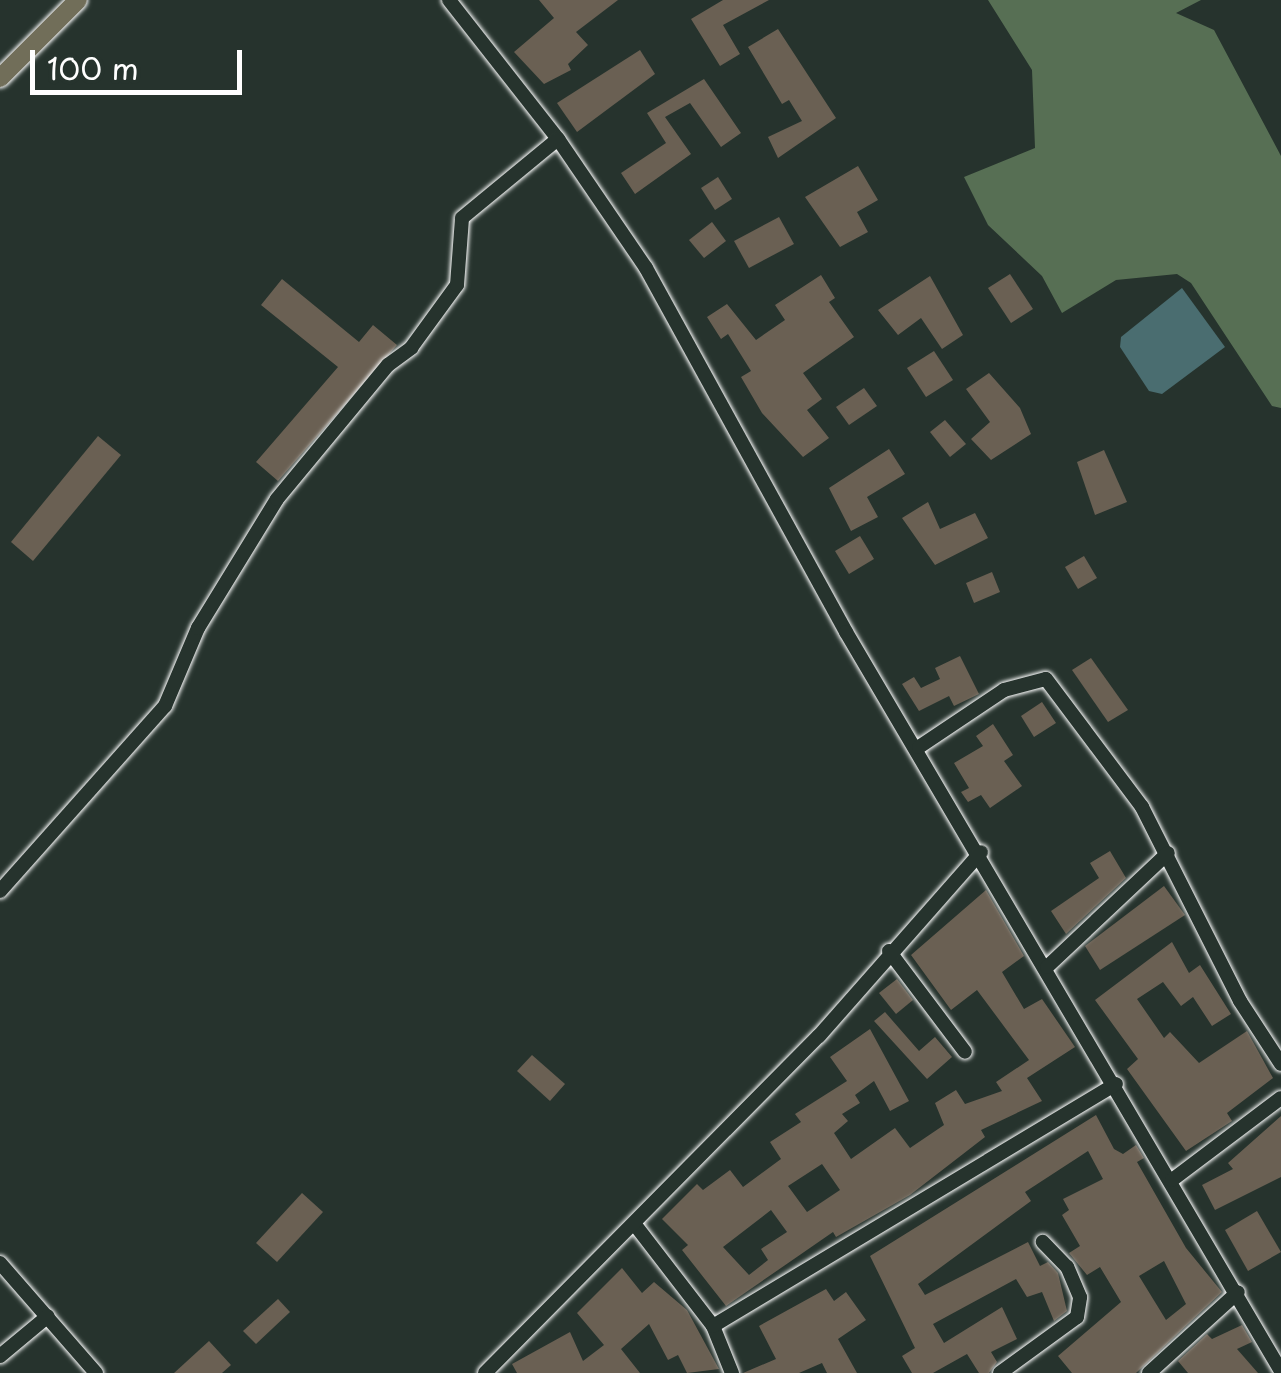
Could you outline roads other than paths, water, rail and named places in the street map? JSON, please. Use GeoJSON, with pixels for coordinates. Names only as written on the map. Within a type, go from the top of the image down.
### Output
{"type":"FeatureCollection","features":[{"type":"Feature","properties":{"kind":"main road"},"geometry":{"type":"LineString","coordinates":[[0,78],[78,0]]}},
{"type":"Feature","properties":{"kind":"street"},"geometry":{"type":"LineString","coordinates":[[449,0],[558,139],[664,297],[846,632],[981,852],[1281,1372]]}},
{"type":"Feature","properties":{"kind":"street"},"geometry":{"type":"LineString","coordinates":[[0,891],[166,706],[198,628],[277,500],[388,364],[411,348],[457,284],[462,218],[558,139]]}},
{"type":"Feature","properties":{"kind":"street"},"geometry":{"type":"LineString","coordinates":[[919,747],[1004,690],[1046,680],[1074,710],[1168,853],[1240,1001],[1281,1064]]}},
{"type":"Feature","properties":{"kind":"street"},"geometry":{"type":"LineString","coordinates":[[486,1373],[636,1226],[819,1036],[981,852]]}},
{"type":"Feature","properties":{"kind":"street"},"geometry":{"type":"LineString","coordinates":[[1047,967],[1168,853]]}},
{"type":"Feature","properties":{"kind":"street"},"geometry":{"type":"LineString","coordinates":[[889,952],[965,1052]]}},
{"type":"Feature","properties":{"kind":"street"},"geometry":{"type":"LineString","coordinates":[[713,1326],[1116,1084]]}},
{"type":"Feature","properties":{"kind":"street"},"geometry":{"type":"LineString","coordinates":[[1172,1180],[1281,1098]]}},
{"type":"Feature","properties":{"kind":"street"},"geometry":{"type":"LineString","coordinates":[[636,1226],[713,1326],[732,1373]]}},
{"type":"Feature","properties":{"kind":"street"},"geometry":{"type":"LineString","coordinates":[[1000,1373],[1077,1318],[1080,1298],[1067,1268],[1042,1242]]}},
{"type":"Feature","properties":{"kind":"street"},"geometry":{"type":"LineString","coordinates":[[0,1262],[96,1373]]}},
{"type":"Feature","properties":{"kind":"street"},"geometry":{"type":"LineString","coordinates":[[1149,1373],[1238,1292]]}},
{"type":"Feature","properties":{"kind":"street"},"geometry":{"type":"LineString","coordinates":[[0,1356],[48,1316]]}},
{"type":"Feature","properties":{"kind":"street"},"geometry":{"type":"LineString","coordinates":[[1162,1359],[1175,1373]]}},
{"type":"Feature","properties":{"kind":"water"},"geometry":{"type":"Polygon","coordinates":[[[1182,288],[1225,347],[1162,394],[1149,391],[1120,347],[1121,337],[1182,288]]]}}]}
